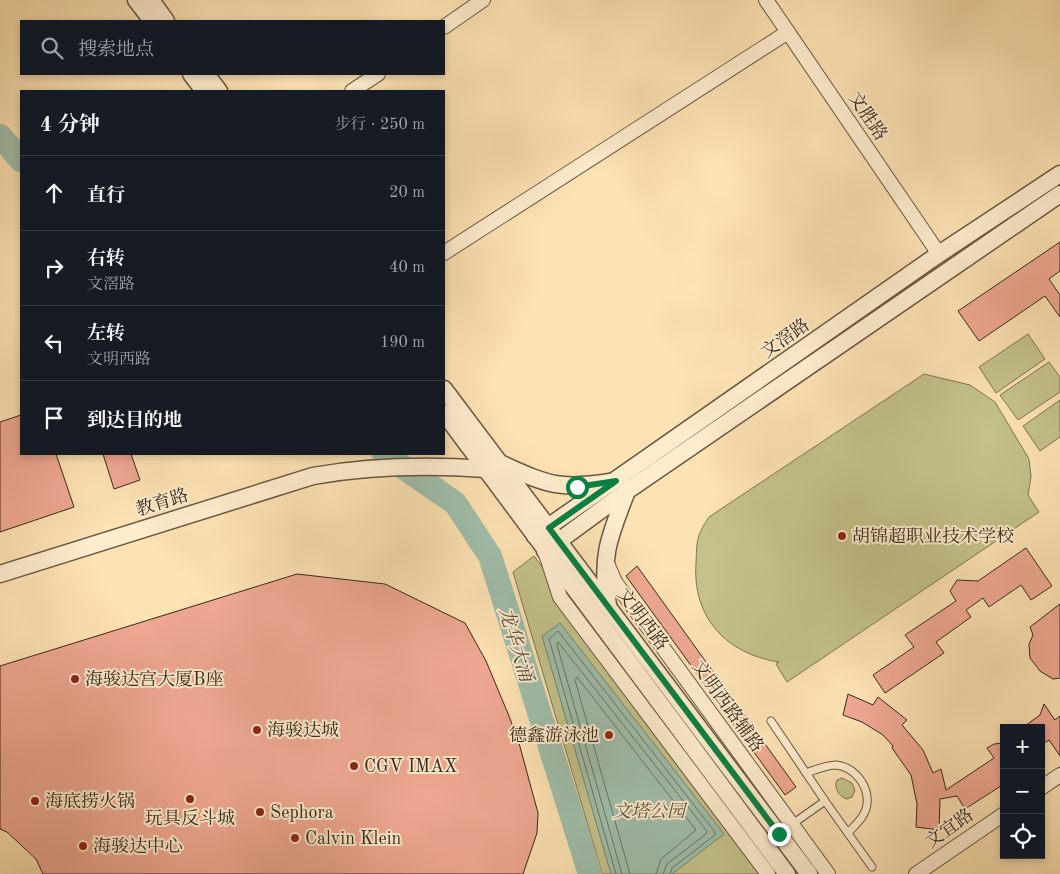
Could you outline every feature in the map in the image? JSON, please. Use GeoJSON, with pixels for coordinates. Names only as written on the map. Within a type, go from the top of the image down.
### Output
{"type":"FeatureCollection","features":[{"type":"Feature","properties":{"kind":"street"},"geometry":{"type":"LineString","coordinates":[[445,26],[483,0]]}},
{"type":"Feature","properties":{"kind":"street","name":"文胜路"},"geometry":{"type":"LineString","coordinates":[[766,0],[939,254]]}},
{"type":"Feature","properties":{"kind":"street"},"geometry":{"type":"LineString","coordinates":[[139,1],[151,20]]}},
{"type":"Feature","properties":{"kind":"street"},"geometry":{"type":"LineString","coordinates":[[139,1],[165,20]]}},
{"type":"Feature","properties":{"kind":"street"},"geometry":{"type":"LineString","coordinates":[[445,252],[788,32]]}},
{"type":"Feature","properties":{"kind":"street"},"geometry":{"type":"LineString","coordinates":[[192,75],[203,90]]}},
{"type":"Feature","properties":{"kind":"street"},"geometry":{"type":"LineString","coordinates":[[207,75],[218,90]]}},
{"type":"Feature","properties":{"kind":"street"},"geometry":{"type":"LineString","coordinates":[[354,90],[376,75]]}},
{"type":"Feature","properties":{"kind":"street","name":"文滘路"},"geometry":{"type":"LineString","coordinates":[[546,550],[559,542],[621,486],[939,254],[1060,174]]}},
{"type":"Feature","properties":{"kind":"street","name":"文滘路"},"geometry":{"type":"LineString","coordinates":[[535,536],[621,486],[1060,194]]}},
{"type":"Feature","properties":{"kind":"street","name":"文明西路"},"geometry":{"type":"LineString","coordinates":[[445,391],[535,536],[787,874]]}},
{"type":"Feature","properties":{"kind":"street","name":"文明西路"},"geometry":{"type":"LineString","coordinates":[[445,414],[549,528],[609,607],[786,830],[809,874]]}},
{"type":"Feature","properties":{"kind":"street","name":"教育路"},"geometry":{"type":"LineString","coordinates":[[0,574],[312,476],[336,472],[434,465],[493,466]]}},
{"type":"Feature","properties":{"kind":"street"},"geometry":{"type":"LineString","coordinates":[[493,466],[548,484],[577,487],[621,486],[605,556],[605,585],[609,607]]}},
{"type":"Feature","properties":{"kind":"street"},"geometry":{"type":"LineString","coordinates":[[546,550],[560,597],[768,874]]}},
{"type":"Feature","properties":{"kind":"street","name":"文明西路辅路"},"geometry":{"type":"LineString","coordinates":[[605,556],[615,582],[786,830],[828,874]]}},
{"type":"Feature","properties":{"kind":"street"},"geometry":{"type":"LineString","coordinates":[[1045,785],[1060,775]]}},
{"type":"Feature","properties":{"kind":"street","name":"文宜路"},"geometry":{"type":"LineString","coordinates":[[916,874],[1000,817]]}},
{"type":"Feature","properties":{"kind":"lane"},"geometry":{"type":"LineString","coordinates":[[771,721],[872,867]]}},
{"type":"Feature","properties":{"kind":"lane"},"geometry":{"type":"LineString","coordinates":[[806,773],[837,765],[854,772],[864,786],[867,804],[862,818],[848,833]]}},
{"type":"Feature","properties":{"kind":"lane"},"geometry":{"type":"LineString","coordinates":[[786,830],[825,801]]}},
{"type":"Feature","properties":{"kind":"green space"},"geometry":{"type":"Polygon","coordinates":[[[1028,334],[1045,359],[996,393],[979,367],[1028,334]]]}},
{"type":"Feature","properties":{"kind":"green space"},"geometry":{"type":"Polygon","coordinates":[[[1049,362],[1060,377],[1060,392],[1018,420],[1000,395],[1049,362]]]}},
{"type":"Feature","properties":{"kind":"green space"},"geometry":{"type":"Polygon","coordinates":[[[924,374],[970,385],[995,402],[1029,459],[1031,477],[1028,495],[1039,512],[787,682],[776,664],[779,662],[760,658],[743,651],[716,630],[707,616],[700,600],[696,582],[699,534],[709,517],[924,374]]]}},
{"type":"Feature","properties":{"kind":"green space"},"geometry":{"type":"Polygon","coordinates":[[[1060,400],[1060,437],[1040,451],[1023,426],[1060,400]]]}},
{"type":"Feature","properties":{"kind":"green space","name":"德鑫游泳池"},"geometry":{"type":"Polygon","coordinates":[[[534,556],[773,874],[600,874],[602,873],[513,572],[534,556]]]}},
{"type":"Feature","properties":{"kind":"green space"},"geometry":{"type":"Polygon","coordinates":[[[842,778],[852,783],[855,790],[852,797],[847,799],[836,789],[837,780],[842,778]]]}},
{"type":"Feature","properties":{"kind":"water","name":"德鑫游泳池"},"geometry":{"type":"Polygon","coordinates":[[[560,623],[724,834],[672,874],[611,874],[542,636],[560,623]]]}},
{"type":"Feature","properties":{"kind":"building"},"geometry":{"type":"Polygon","coordinates":[[[1060,242],[1060,271],[1049,279],[1060,295],[1060,317],[1045,296],[979,341],[958,311],[1060,242]]]}},
{"type":"Feature","properties":{"kind":"building"},"geometry":{"type":"Polygon","coordinates":[[[20,415],[20,455],[56,455],[74,507],[0,532],[0,422],[20,415]]]}},
{"type":"Feature","properties":{"kind":"building"},"geometry":{"type":"Polygon","coordinates":[[[103,455],[131,455],[140,480],[114,489],[103,455]]]}},
{"type":"Feature","properties":{"kind":"building"},"geometry":{"type":"Polygon","coordinates":[[[1026,548],[1052,586],[1031,600],[1021,585],[989,607],[983,598],[966,610],[971,617],[936,642],[944,653],[885,693],[873,675],[914,647],[905,635],[956,601],[950,591],[957,580],[978,581],[1026,548]]]}},
{"type":"Feature","properties":{"kind":"building"},"geometry":{"type":"Polygon","coordinates":[[[637,566],[796,787],[785,795],[626,576],[637,566]]]}},
{"type":"Feature","properties":{"kind":"building","name":"海骏达城"},"geometry":{"type":"Polygon","coordinates":[[[297,574],[385,584],[465,623],[486,661],[509,716],[519,743],[538,813],[537,833],[523,874],[43,874],[36,859],[7,832],[0,829],[0,666],[297,574]]]}},
{"type":"Feature","properties":{"kind":"building"},"geometry":{"type":"Polygon","coordinates":[[[1060,604],[1060,678],[1053,679],[1040,671],[1030,658],[1029,644],[1033,635],[1030,627],[1060,604]]]}},
{"type":"Feature","properties":{"kind":"building"},"geometry":{"type":"Polygon","coordinates":[[[848,694],[873,705],[878,697],[907,720],[902,725],[923,750],[933,773],[941,769],[946,790],[994,758],[987,748],[1000,743],[1000,787],[965,809],[957,796],[940,799],[939,830],[916,827],[917,804],[911,775],[892,748],[893,746],[883,735],[862,722],[843,715],[848,694]]]}},
{"type":"Feature","properties":{"kind":"building"},"geometry":{"type":"Polygon","coordinates":[[[1044,704],[1055,720],[1060,716],[1060,756],[1049,740],[1045,742],[1045,724],[1028,724],[1040,715],[1044,704]]]}},
{"type":"Feature","properties":{"kind":"waterway","name":"龙华大涌"},"geometry":{"type":"LineString","coordinates":[[0,136],[20,159]]}},
{"type":"Feature","properties":{"kind":"waterway","name":"龙华大涌"},"geometry":{"type":"LineString","coordinates":[[385,455],[455,503],[490,556],[590,874]]}},
{"type":"Feature","properties":{"kind":"place","name":"胡锦超职业技术学校"},"geometry":{"type":"Point","coordinates":[842,536]}},
{"type":"Feature","properties":{"kind":"place","name":"海骏达宫大厦B座"},"geometry":{"type":"Point","coordinates":[75,679]}},
{"type":"Feature","properties":{"kind":"place","name":"海骏达城"},"geometry":{"type":"Point","coordinates":[257,730]}},
{"type":"Feature","properties":{"kind":"place","name":"德鑫游泳池"},"geometry":{"type":"Point","coordinates":[609,735]}},
{"type":"Feature","properties":{"kind":"place","name":"CGV IMAX"},"geometry":{"type":"Point","coordinates":[354,766]}},
{"type":"Feature","properties":{"kind":"place","name":"玩具反斗城"},"geometry":{"type":"Point","coordinates":[190,799]}},
{"type":"Feature","properties":{"kind":"place","name":"海底捞火锅"},"geometry":{"type":"Point","coordinates":[35,801]}},
{"type":"Feature","properties":{"kind":"place","name":"Sephora"},"geometry":{"type":"Point","coordinates":[260,812]}},
{"type":"Feature","properties":{"kind":"place","name":"Calvin Klein"},"geometry":{"type":"Point","coordinates":[295,838]}},
{"type":"Feature","properties":{"kind":"place","name":"海骏达中心"},"geometry":{"type":"Point","coordinates":[83,846]}},
{"type":"Feature","properties":{"kind":"route"},"geometry":{"type":"LineString","coordinates":[[577,487],[616,481],[549,528],[779,834]]}},
{"type":"Feature","properties":{"kind":"park label","name":"文塔公园"},"geometry":{"type":"Point","coordinates":[649,811]}}]}
